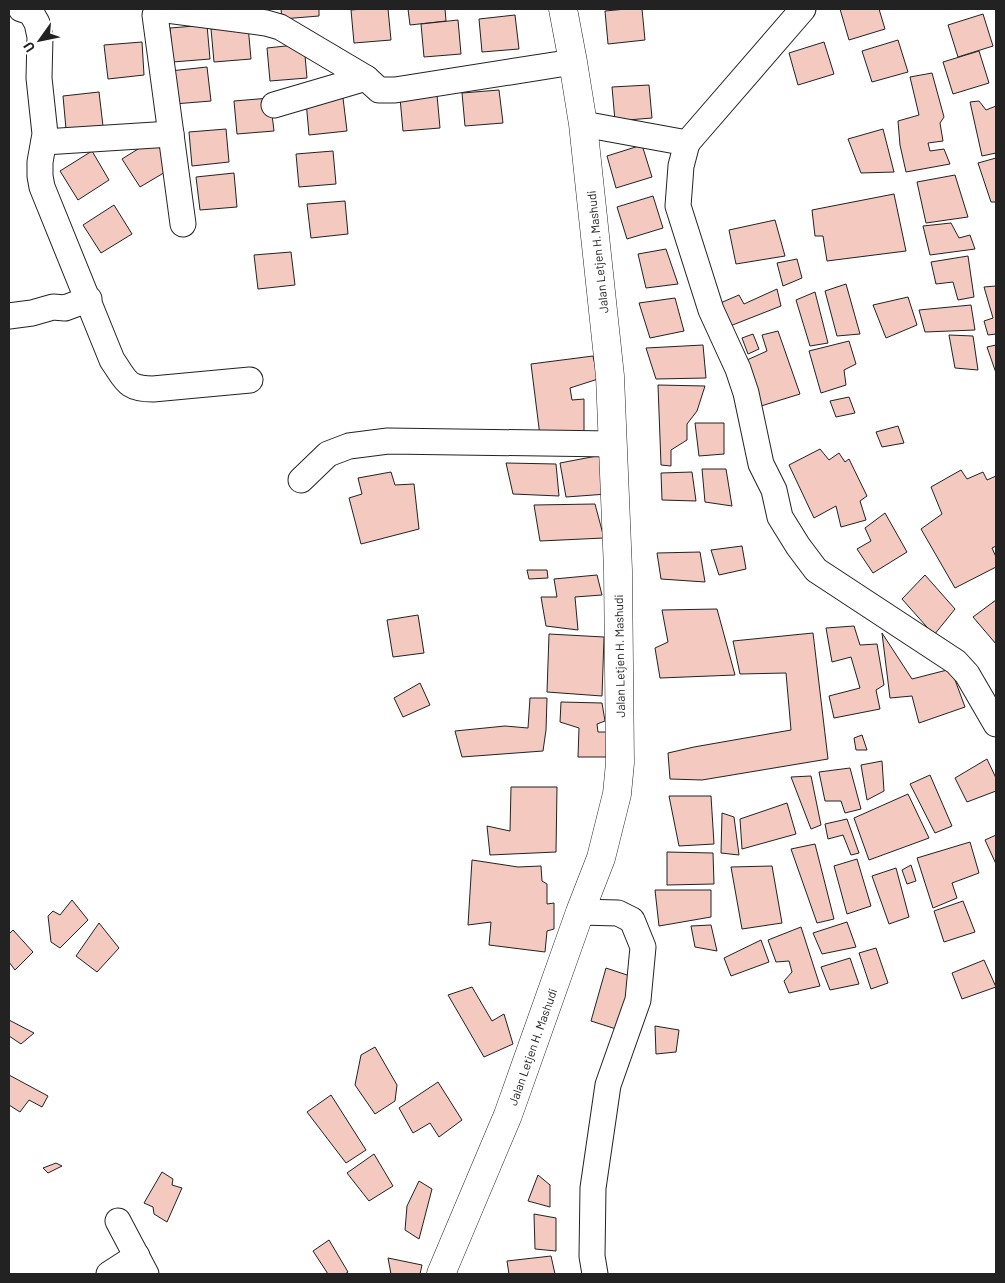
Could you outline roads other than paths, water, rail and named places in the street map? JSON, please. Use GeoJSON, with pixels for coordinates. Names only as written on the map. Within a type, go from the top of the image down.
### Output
{"type":"FeatureCollection","features":[{"type":"Feature","properties":{"kind":"main road","name":"Jalan Letjen H. Mashudi"},"geometry":{"type":"LineString","coordinates":[[441,1274],[508,1115],[601,858],[617,794],[620,763],[618,570],[609,367],[583,124],[563,9]]}},
{"type":"Feature","properties":{"kind":"street"},"geometry":{"type":"LineString","coordinates":[[21,9],[30,12],[39,30],[38,78],[45,134],[40,162],[42,187],[112,360],[129,384],[139,390],[250,380]]}},
{"type":"Feature","properties":{"kind":"street"},"geometry":{"type":"LineString","coordinates":[[183,224],[155,14],[159,9],[257,22],[280,27],[366,78],[379,90],[395,90],[573,62]]}},
{"type":"Feature","properties":{"kind":"street"},"geometry":{"type":"LineString","coordinates":[[803,9],[688,143],[681,166],[678,206],[712,310],[738,369],[746,394],[761,464],[774,490],[780,518],[816,570],[956,662],[967,674],[996,724]]}},
{"type":"Feature","properties":{"kind":"street"},"geometry":{"type":"LineString","coordinates":[[274,105],[366,78]]}},
{"type":"Feature","properties":{"kind":"street"},"geometry":{"type":"LineString","coordinates":[[583,124],[688,143]]}},
{"type":"Feature","properties":{"kind":"street"},"geometry":{"type":"LineString","coordinates":[[44,142],[171,134]]}},
{"type":"Feature","properties":{"kind":"street"},"geometry":{"type":"LineString","coordinates":[[9,316],[32,313],[54,307],[65,308],[88,300]]}},
{"type":"Feature","properties":{"kind":"street"},"geometry":{"type":"LineString","coordinates":[[301,480],[328,454],[349,446],[388,441],[613,444]]}},
{"type":"Feature","properties":{"kind":"street"},"geometry":{"type":"LineString","coordinates":[[580,912],[618,914],[632,920],[643,946],[638,1000],[608,1085],[593,1188],[592,1256],[595,1274]]}},
{"type":"Feature","properties":{"kind":"street"},"geometry":{"type":"LineString","coordinates":[[109,1274],[141,1265],[118,1221]]}}]}
